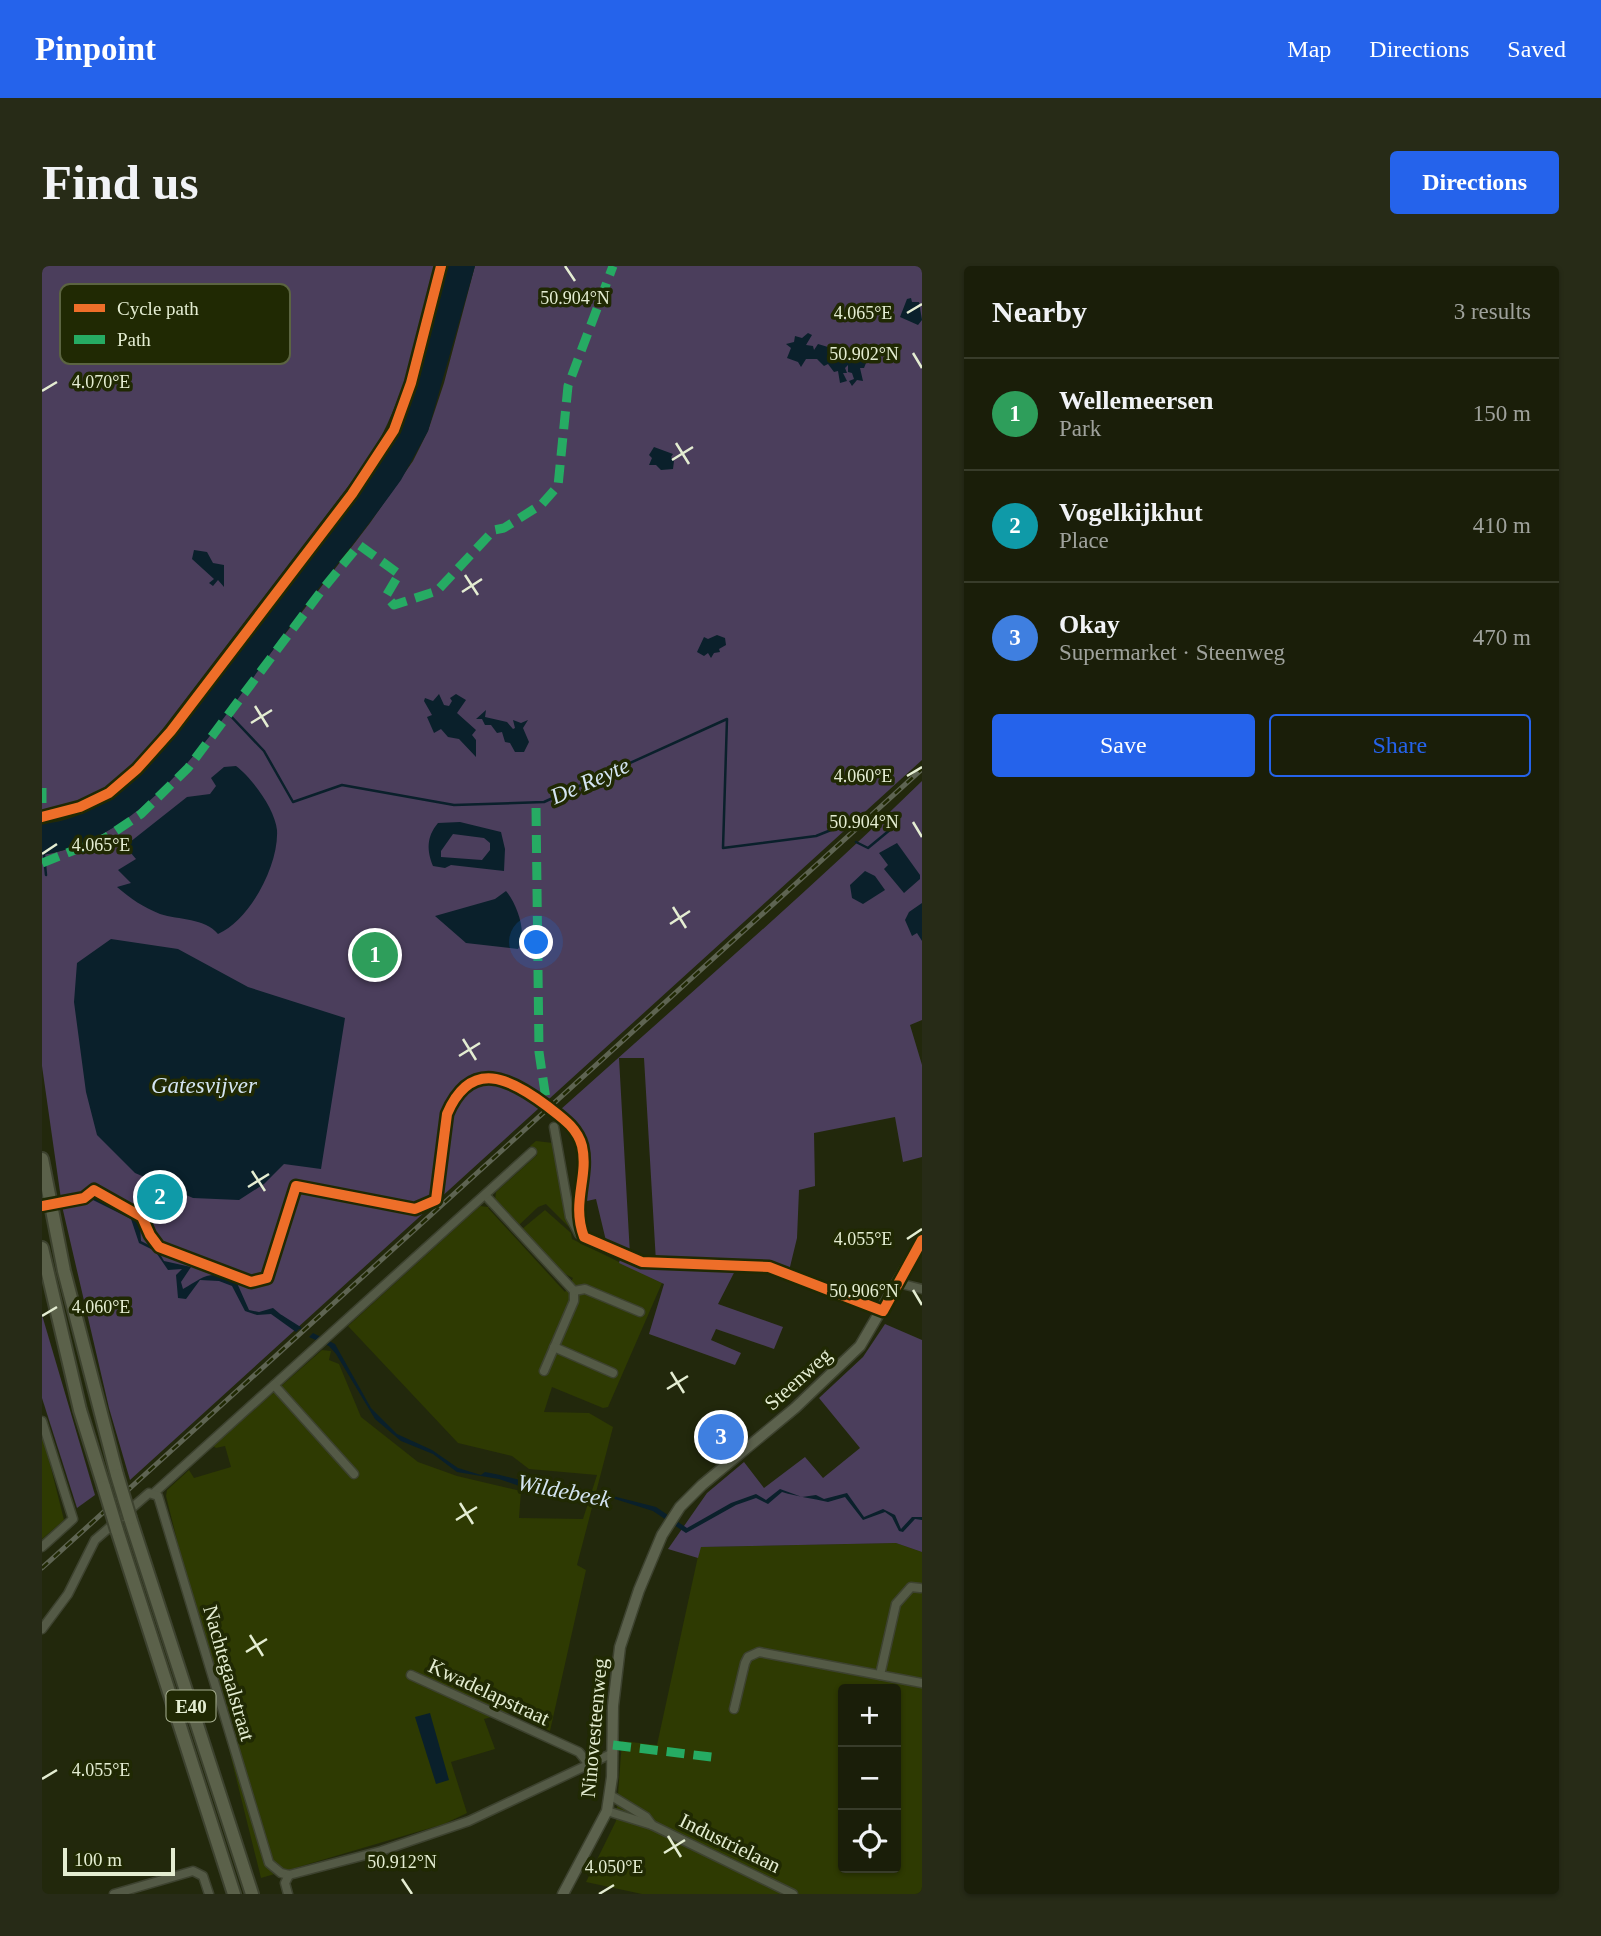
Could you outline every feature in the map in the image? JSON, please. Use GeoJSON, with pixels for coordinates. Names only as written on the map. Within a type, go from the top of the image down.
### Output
{"type":"FeatureCollection","features":[{"type":"Feature","properties":{"kind":"highway","name":"E40"},"geometry":{"type":"LineString","coordinates":[[42,1159],[52,1215],[97,1405],[130,1518],[252,1894]]}},
{"type":"Feature","properties":{"kind":"highway","name":"E40"},"geometry":{"type":"LineString","coordinates":[[42,1248],[80,1410],[234,1894]]}},
{"type":"Feature","properties":{"kind":"main road","name":"Steenweg"},"geometry":{"type":"LineString","coordinates":[[670,1522],[702,1485],[778,1423],[845,1362],[865,1340],[922,1240]]}},
{"type":"Feature","properties":{"kind":"main road","name":"Ninovesteenweg"},"geometry":{"type":"LineString","coordinates":[[563,1894],[607,1811],[613,1752],[612,1706],[620,1647],[639,1590],[670,1522]]}},
{"type":"Feature","properties":{"kind":"street"},"geometry":{"type":"LineString","coordinates":[[554,1127],[570,1217],[579,1234],[587,1239],[642,1262],[670,1266],[735,1263],[769,1267],[883,1311]]}},
{"type":"Feature","properties":{"kind":"street"},"geometry":{"type":"LineString","coordinates":[[42,1629],[68,1594],[95,1540],[135,1503],[154,1493],[532,1152]]}},
{"type":"Feature","properties":{"kind":"street"},"geometry":{"type":"LineString","coordinates":[[485,1195],[574,1291],[574,1301],[544,1371]]}},
{"type":"Feature","properties":{"kind":"street"},"geometry":{"type":"LineString","coordinates":[[898,1283],[922,1289]]}},
{"type":"Feature","properties":{"kind":"street"},"geometry":{"type":"LineString","coordinates":[[574,1291],[585,1289],[640,1312]]}},
{"type":"Feature","properties":{"kind":"street"},"geometry":{"type":"LineString","coordinates":[[554,1347],[613,1373]]}},
{"type":"Feature","properties":{"kind":"street"},"geometry":{"type":"LineString","coordinates":[[274,1385],[354,1474]]}},
{"type":"Feature","properties":{"kind":"street"},"geometry":{"type":"LineString","coordinates":[[42,1421],[73,1519],[42,1547]]}},
{"type":"Feature","properties":{"kind":"street","name":"Nachtegaalstraat"},"geometry":{"type":"LineString","coordinates":[[154,1493],[160,1502],[269,1863],[281,1874],[289,1875]]}},
{"type":"Feature","properties":{"kind":"street"},"geometry":{"type":"LineString","coordinates":[[880,1675],[897,1604],[911,1587],[920,1588]]}},
{"type":"Feature","properties":{"kind":"street"},"geometry":{"type":"LineString","coordinates":[[734,1709],[745,1663],[754,1653],[767,1652],[922,1684]]}},
{"type":"Feature","properties":{"kind":"street","name":"Kwadelapstraat"},"geometry":{"type":"LineString","coordinates":[[411,1675],[579,1752],[587,1762]]}},
{"type":"Feature","properties":{"kind":"street"},"geometry":{"type":"LineString","coordinates":[[288,1894],[285,1883],[289,1875],[381,1851],[470,1821],[587,1762],[613,1752]]}},
{"type":"Feature","properties":{"kind":"street","name":"Industrielaan"},"geometry":{"type":"LineString","coordinates":[[610,1795],[646,1816],[652,1825]]}},
{"type":"Feature","properties":{"kind":"street","name":"Industrielaan"},"geometry":{"type":"LineString","coordinates":[[607,1811],[652,1825],[793,1894]]}},
{"type":"Feature","properties":{"kind":"street"},"geometry":{"type":"LineString","coordinates":[[114,1894],[193,1871],[203,1876],[209,1894]]}},
{"type":"Feature","properties":{"kind":"shaded area"},"geometry":{"type":"Polygon","coordinates":[[[42,266],[436,266],[402,389],[369,459],[142,756],[97,793],[72,805],[42,811],[42,266]]]}},
{"type":"Feature","properties":{"kind":"shaded area"},"geometry":{"type":"Polygon","coordinates":[[[475,266],[922,266],[922,760],[130,1480],[109,1408],[62,1206],[42,1066],[42,855],[84,843],[121,822],[185,765],[370,523],[413,461],[428,431],[444,383],[475,266]]]}},
{"type":"Feature","properties":{"kind":"shaded area"},"geometry":{"type":"Polygon","coordinates":[[[922,781],[922,1020],[910,1025],[922,1065],[922,1157],[903,1162],[895,1117],[814,1133],[815,1186],[799,1190],[797,1238],[789,1271],[755,1260],[656,1262],[644,1058],[619,1058],[630,1255],[607,1245],[596,1199],[587,1201],[587,1163],[583,1140],[578,1130],[560,1110],[788,906],[922,781]]]}},
{"type":"Feature","properties":{"kind":"shaded area"},"geometry":{"type":"Polygon","coordinates":[[[536,1141],[553,1143],[569,1227],[546,1204],[538,1207],[519,1225],[496,1201],[488,1208],[565,1292],[573,1278],[561,1272],[522,1229],[545,1210],[571,1233],[572,1239],[662,1283],[608,1407],[603,1408],[552,1387],[544,1412],[589,1413],[613,1427],[577,1565],[586,1570],[550,1731],[510,1712],[484,1719],[495,1749],[451,1762],[467,1813],[444,1824],[261,1878],[166,1496],[167,1490],[189,1470],[194,1478],[231,1467],[225,1446],[213,1446],[322,1350],[331,1351],[329,1360],[339,1364],[361,1417],[418,1462],[457,1476],[521,1491],[519,1518],[583,1519],[597,1475],[529,1469],[512,1456],[458,1443],[348,1326],[480,1206],[488,1207],[495,1200],[496,1192],[537,1155],[530,1146],[536,1141]]]}},
{"type":"Feature","properties":{"kind":"shaded area"},"geometry":{"type":"Polygon","coordinates":[[[620,1259],[665,1269],[738,1265],[718,1304],[783,1327],[774,1349],[716,1329],[711,1340],[741,1353],[735,1365],[649,1334],[664,1284],[619,1263],[620,1259]]]}},
{"type":"Feature","properties":{"kind":"shaded area"},"geometry":{"type":"Polygon","coordinates":[[[42,1315],[95,1495],[77,1508],[42,1398],[42,1315]]]}},
{"type":"Feature","properties":{"kind":"shaded area"},"geometry":{"type":"Polygon","coordinates":[[[885,1324],[922,1340],[922,1552],[896,1543],[701,1547],[698,1558],[668,1549],[707,1493],[744,1462],[764,1488],[805,1457],[823,1478],[860,1448],[819,1398],[863,1357],[885,1324]]]}},
{"type":"Feature","properties":{"kind":"shaded area"},"geometry":{"type":"Polygon","coordinates":[[[42,1432],[64,1520],[42,1539],[42,1432]]]}},
{"type":"Feature","properties":{"kind":"shaded area"},"geometry":{"type":"Polygon","coordinates":[[[896,1543],[922,1552],[922,1894],[642,1894],[586,1882],[616,1821],[622,1741],[657,1745],[700,1547],[896,1543]]]}},
{"type":"Feature","properties":{"kind":"water"},"geometry":{"type":"Polygon","coordinates":[[[448,266],[475,266],[428,431],[401,480],[187,763],[155,795],[121,823],[83,843],[42,855],[42,824],[79,815],[113,796],[143,771],[169,743],[360,493],[400,428],[415,393],[448,266]]]}},
{"type":"Feature","properties":{"kind":"water"},"geometry":{"type":"Polygon","coordinates":[[[911,298],[912,302],[919,302],[922,320],[918,325],[900,317],[907,299],[911,298]]]}},
{"type":"Feature","properties":{"kind":"water"},"geometry":{"type":"Polygon","coordinates":[[[808,333],[812,335],[806,345],[813,346],[814,350],[818,344],[848,353],[846,357],[851,362],[859,355],[868,358],[864,368],[860,368],[863,381],[857,380],[852,386],[849,381],[854,379],[852,373],[848,372],[848,365],[845,368],[847,373],[843,373],[847,381],[840,383],[838,371],[834,372],[828,364],[824,366],[817,359],[806,359],[801,367],[798,362],[787,358],[791,348],[786,344],[794,342],[795,336],[802,338],[808,333]]]}},
{"type":"Feature","properties":{"kind":"water"},"geometry":{"type":"Polygon","coordinates":[[[654,447],[673,454],[673,469],[661,470],[656,465],[649,465],[652,458],[649,455],[654,447]]]}},
{"type":"Feature","properties":{"kind":"water"},"geometry":{"type":"Polygon","coordinates":[[[194,550],[207,552],[213,563],[224,565],[224,587],[218,580],[213,586],[209,583],[214,579],[192,559],[194,550]]]}},
{"type":"Feature","properties":{"kind":"water"},"geometry":{"type":"Polygon","coordinates":[[[717,635],[725,638],[726,645],[719,649],[720,652],[714,653],[711,658],[708,653],[704,656],[697,652],[704,637],[708,639],[717,635]]]}},
{"type":"Feature","properties":{"kind":"water"},"geometry":{"type":"Polygon","coordinates":[[[439,694],[444,705],[449,706],[452,701],[450,698],[456,694],[466,700],[457,713],[476,730],[472,735],[476,740],[476,757],[459,739],[448,737],[441,729],[434,733],[427,717],[432,715],[424,701],[425,698],[433,701],[439,694]]]}},
{"type":"Feature","properties":{"kind":"water"},"geometry":{"type":"Polygon","coordinates":[[[486,710],[485,717],[507,722],[513,729],[513,720],[521,723],[528,720],[523,728],[529,742],[524,752],[515,752],[510,743],[505,742],[502,732],[497,733],[491,725],[485,725],[482,719],[476,719],[486,710]]]}},
{"type":"Feature","properties":{"kind":"water"},"geometry":{"type":"Polygon","coordinates":[[[236,766],[262,795],[272,813],[277,830],[268,875],[241,917],[218,934],[199,922],[160,914],[117,887],[131,883],[118,870],[136,859],[125,846],[187,797],[210,794],[216,786],[211,778],[224,767],[236,766]]]}},
{"type":"Feature","properties":{"kind":"water"},"geometry":{"type":"Polygon","coordinates":[[[460,822],[501,832],[505,849],[504,871],[451,865],[445,868],[433,866],[429,844],[431,834],[438,823],[460,822]],[[453,834],[441,851],[441,857],[482,860],[490,850],[490,843],[484,838],[453,834]]]}},
{"type":"Feature","properties":{"kind":"water"},"geometry":{"type":"Polygon","coordinates":[[[897,843],[920,875],[920,879],[904,893],[884,869],[888,865],[879,853],[897,843]]]}},
{"type":"Feature","properties":{"kind":"water"},"geometry":{"type":"Polygon","coordinates":[[[865,871],[875,876],[885,890],[863,904],[852,898],[850,885],[865,871]]]}},
{"type":"Feature","properties":{"kind":"water"},"geometry":{"type":"Polygon","coordinates":[[[506,891],[520,919],[522,935],[518,949],[466,943],[435,916],[495,899],[506,891]]]}},
{"type":"Feature","properties":{"kind":"water"},"geometry":{"type":"Polygon","coordinates":[[[922,903],[922,941],[917,933],[912,936],[905,920],[909,912],[922,903]]]}},
{"type":"Feature","properties":{"kind":"water","name":"Gatesvijver"},"geometry":{"type":"Polygon","coordinates":[[[111,939],[178,949],[248,987],[345,1018],[321,1169],[284,1164],[264,1184],[239,1200],[193,1198],[135,1173],[97,1135],[86,1092],[74,1002],[77,963],[111,939]]]}},
{"type":"Feature","properties":{"kind":"water"},"geometry":{"type":"Polygon","coordinates":[[[92,1196],[136,1219],[140,1225],[141,1241],[157,1249],[164,1261],[191,1267],[181,1282],[183,1289],[203,1277],[214,1275],[228,1278],[237,1283],[249,1310],[259,1312],[273,1308],[292,1324],[301,1327],[296,1332],[271,1314],[257,1315],[245,1311],[232,1286],[219,1281],[200,1280],[186,1299],[178,1298],[176,1275],[182,1269],[168,1270],[155,1251],[139,1243],[131,1219],[89,1198],[92,1196]]]}},
{"type":"Feature","properties":{"kind":"water"},"geometry":{"type":"Polygon","coordinates":[[[313,1333],[335,1344],[371,1408],[397,1434],[432,1450],[458,1468],[556,1489],[581,1492],[585,1489],[656,1507],[687,1528],[731,1503],[756,1494],[766,1500],[780,1489],[801,1497],[782,1492],[768,1504],[756,1498],[736,1505],[686,1533],[653,1511],[615,1499],[591,1493],[528,1489],[499,1479],[457,1472],[433,1454],[401,1441],[375,1419],[336,1354],[329,1346],[309,1337],[313,1333]]]}},
{"type":"Feature","properties":{"kind":"water"},"geometry":{"type":"Polygon","coordinates":[[[847,1493],[864,1517],[883,1509],[895,1515],[901,1529],[912,1517],[922,1517],[922,1520],[915,1519],[903,1532],[899,1531],[892,1517],[885,1512],[863,1520],[845,1497],[828,1502],[803,1497],[816,1495],[824,1499],[847,1493]]]}},
{"type":"Feature","properties":{"kind":"water"},"geometry":{"type":"Polygon","coordinates":[[[430,1713],[449,1780],[436,1784],[415,1717],[430,1713]]]}},
{"type":"Feature","properties":{"kind":"waterway","name":"De Reyte"},"geometry":{"type":"LineString","coordinates":[[225,710],[264,751],[293,802],[342,785],[454,805],[544,802],[727,719],[723,848],[816,836],[841,826]]}},
{"type":"Feature","properties":{"kind":"waterway","name":"De Reyte"},"geometry":{"type":"LineString","coordinates":[[856,842],[868,848],[891,829]]}},
{"type":"Feature","properties":{"kind":"waterway"},"geometry":{"type":"LineString","coordinates":[[44,855],[46,875]]}},
{"type":"Feature","properties":{"kind":"waterway","name":"Wildebeek"},"geometry":{"type":"LineString","coordinates":[[281,1316],[300,1328]]}},
{"type":"Feature","properties":{"kind":"railway"},"geometry":{"type":"LineString","coordinates":[[42,1568],[922,769]]}},
{"type":"Feature","properties":{"kind":"marked path"},"geometry":{"type":"LineString","coordinates":[[42,863],[105,838],[141,814],[188,768],[359,545],[399,574],[386,596],[394,605],[437,591],[494,530],[504,528],[542,504],[558,486],[568,386],[613,266]]}},
{"type":"Feature","properties":{"kind":"marked path"},"geometry":{"type":"LineString","coordinates":[[42,788],[42,803]]}},
{"type":"Feature","properties":{"kind":"marked path"},"geometry":{"type":"LineString","coordinates":[[536,808],[539,1052],[546,1099]]}},
{"type":"Feature","properties":{"kind":"marked path"},"geometry":{"type":"LineString","coordinates":[[613,1745],[719,1758]]}},
{"type":"Feature","properties":{"kind":"cycle path"},"geometry":{"type":"LineString","coordinates":[[42,817],[80,807],[109,793],[137,769],[171,731],[352,494],[394,430],[411,383],[441,266]]}},
{"type":"Feature","properties":{"kind":"cycle path"},"geometry":{"type":"LineString","coordinates":[[42,1206],[84,1198],[94,1190],[142,1217],[159,1247],[251,1282],[267,1278],[296,1186],[415,1209],[436,1200],[447,1114],[457,1096],[468,1085],[479,1079],[492,1078],[505,1081],[533,1096],[572,1128],[580,1139],[584,1157],[579,1212],[584,1237],[642,1262],[769,1267],[883,1311],[922,1240]]}},
{"type":"Feature","properties":{"kind":"place","name":"Wellemeersen"},"geometry":{"type":"Point","coordinates":[375,955]}},
{"type":"Feature","properties":{"kind":"place","name":"Vogelkijkhut"},"geometry":{"type":"Point","coordinates":[160,1197]}},
{"type":"Feature","properties":{"kind":"place","name":"Okay"},"geometry":{"type":"Point","coordinates":[721,1437]}}]}
